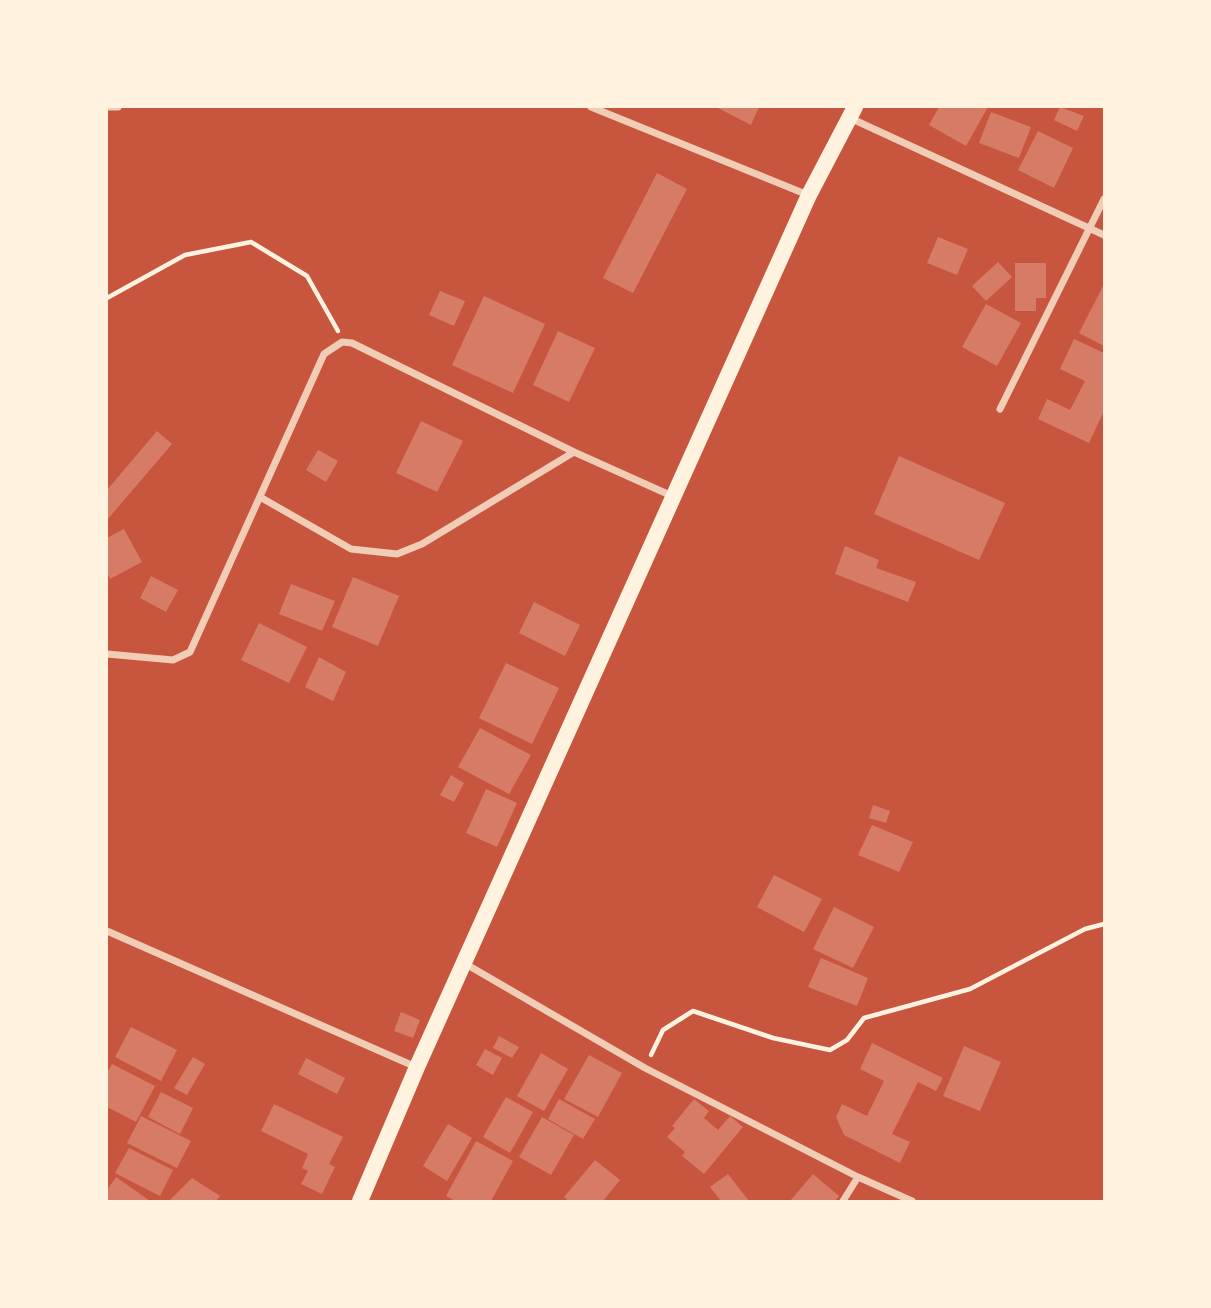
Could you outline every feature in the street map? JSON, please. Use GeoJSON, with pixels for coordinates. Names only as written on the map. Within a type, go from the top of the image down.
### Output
{"type":"FeatureCollection","features":[{"type":"Feature","properties":{"kind":"main road"},"geometry":{"type":"LineString","coordinates":[[360,1201],[673,496],[809,195],[852,112]]}},
{"type":"Feature","properties":{"kind":"street"},"geometry":{"type":"LineString","coordinates":[[591,107],[809,195]]}},
{"type":"Feature","properties":{"kind":"street"},"geometry":{"type":"LineString","coordinates":[[852,112],[1104,234]]}},
{"type":"Feature","properties":{"kind":"street"},"geometry":{"type":"LineString","coordinates":[[1000,409],[1104,199]]}},
{"type":"Feature","properties":{"kind":"street"},"geometry":{"type":"LineString","coordinates":[[107,654],[173,660],[190,652],[324,355],[342,342],[352,343],[573,452],[673,496]]}},
{"type":"Feature","properties":{"kind":"street"},"geometry":{"type":"LineString","coordinates":[[260,497],[351,548],[397,554],[422,544],[573,452]]}},
{"type":"Feature","properties":{"kind":"street"},"geometry":{"type":"LineString","coordinates":[[107,931],[417,1068]]}},
{"type":"Feature","properties":{"kind":"street"},"geometry":{"type":"LineString","coordinates":[[464,963],[645,1069],[858,1177],[912,1201]]}},
{"type":"Feature","properties":{"kind":"street"},"geometry":{"type":"LineString","coordinates":[[843,1201],[858,1177]]}},
{"type":"Feature","properties":{"kind":"path"},"geometry":{"type":"LineString","coordinates":[[107,298],[185,255],[251,242],[307,276],[342,342]]}},
{"type":"Feature","properties":{"kind":"path"},"geometry":{"type":"LineString","coordinates":[[645,1069],[663,1030],[693,1011],[773,1038],[830,1050],[847,1040],[864,1018],[970,989],[1085,929],[1104,924]]}},
{"type":"Feature","properties":{"kind":"building"},"geometry":{"type":"Polygon","coordinates":[[[716,107],[759,107],[751,125],[716,107]]]}},
{"type":"Feature","properties":{"kind":"building"},"geometry":{"type":"Polygon","coordinates":[[[939,107],[988,107],[966,146],[929,125],[939,107]]]}},
{"type":"Feature","properties":{"kind":"building"},"geometry":{"type":"Polygon","coordinates":[[[1060,107],[1084,116],[1077,131],[1054,120],[1060,107]]]}},
{"type":"Feature","properties":{"kind":"building"},"geometry":{"type":"Polygon","coordinates":[[[991,112],[1031,127],[1019,158],[979,143],[991,112]]]}},
{"type":"Feature","properties":{"kind":"building"},"geometry":{"type":"Polygon","coordinates":[[[1038,131],[1073,148],[1054,188],[1018,170],[1038,131]]]}},
{"type":"Feature","properties":{"kind":"building"},"geometry":{"type":"Polygon","coordinates":[[[657,173],[687,189],[633,293],[603,278],[657,173]]]}},
{"type":"Feature","properties":{"kind":"building"},"geometry":{"type":"Polygon","coordinates":[[[938,237],[968,249],[957,275],[927,263],[938,237]]]}},
{"type":"Feature","properties":{"kind":"building"},"geometry":{"type":"Polygon","coordinates":[[[998,262],[1012,277],[986,301],[972,286],[998,262]]]}},
{"type":"Feature","properties":{"kind":"building"},"geometry":{"type":"Polygon","coordinates":[[[1015,263],[1046,263],[1046,298],[1036,298],[1036,311],[1015,311],[1015,263]]]}},
{"type":"Feature","properties":{"kind":"building"},"geometry":{"type":"Polygon","coordinates":[[[1104,284],[1104,346],[1079,333],[1104,284]]]}},
{"type":"Feature","properties":{"kind":"building"},"geometry":{"type":"Polygon","coordinates":[[[440,291],[465,301],[454,326],[429,315],[440,291]]]}},
{"type":"Feature","properties":{"kind":"building"},"geometry":{"type":"Polygon","coordinates":[[[484,296],[545,324],[513,393],[452,365],[484,296]]]}},
{"type":"Feature","properties":{"kind":"building"},"geometry":{"type":"Polygon","coordinates":[[[986,304],[1021,323],[997,366],[962,347],[986,304]]]}},
{"type":"Feature","properties":{"kind":"building"},"geometry":{"type":"Polygon","coordinates":[[[558,331],[595,348],[569,402],[533,385],[558,331]]]}},
{"type":"Feature","properties":{"kind":"building"},"geometry":{"type":"Polygon","coordinates":[[[1074,339],[1104,353],[1104,411],[1089,443],[1038,419],[1047,399],[1070,410],[1085,381],[1060,369],[1074,339]]]}},
{"type":"Feature","properties":{"kind":"building"},"geometry":{"type":"Polygon","coordinates":[[[421,421],[463,441],[437,492],[396,473],[421,421]]]}},
{"type":"Feature","properties":{"kind":"building"},"geometry":{"type":"Polygon","coordinates":[[[157,431],[172,444],[107,520],[107,490],[157,431]]]}},
{"type":"Feature","properties":{"kind":"building"},"geometry":{"type":"Polygon","coordinates":[[[318,450],[338,461],[326,482],[306,470],[318,450]]]}},
{"type":"Feature","properties":{"kind":"building"},"geometry":{"type":"Polygon","coordinates":[[[899,456],[1005,503],[979,560],[874,514],[899,456]]]}},
{"type":"Feature","properties":{"kind":"building"},"geometry":{"type":"Polygon","coordinates":[[[124,529],[142,562],[110,579],[107,572],[107,538],[124,529]]]}},
{"type":"Feature","properties":{"kind":"building"},"geometry":{"type":"Polygon","coordinates":[[[845,546],[879,560],[876,568],[916,582],[908,602],[835,574],[845,546]]]}},
{"type":"Feature","properties":{"kind":"building"},"geometry":{"type":"Polygon","coordinates":[[[151,576],[178,590],[166,612],[140,598],[151,576]]]}},
{"type":"Feature","properties":{"kind":"building"},"geometry":{"type":"Polygon","coordinates":[[[353,577],[399,596],[378,646],[332,627],[353,577]]]}},
{"type":"Feature","properties":{"kind":"building"},"geometry":{"type":"Polygon","coordinates":[[[291,584],[335,601],[322,631],[279,614],[291,584]]]}},
{"type":"Feature","properties":{"kind":"building"},"geometry":{"type":"Polygon","coordinates":[[[534,602],[580,625],[565,656],[519,633],[534,602]]]}},
{"type":"Feature","properties":{"kind":"building"},"geometry":{"type":"Polygon","coordinates":[[[259,623],[307,647],[289,683],[241,660],[259,623]]]}},
{"type":"Feature","properties":{"kind":"building"},"geometry":{"type":"Polygon","coordinates":[[[319,657],[346,672],[333,701],[305,687],[319,657]]]}},
{"type":"Feature","properties":{"kind":"building"},"geometry":{"type":"Polygon","coordinates":[[[506,663],[559,688],[532,744],[479,718],[506,663]]]}},
{"type":"Feature","properties":{"kind":"building"},"geometry":{"type":"Polygon","coordinates":[[[480,728],[531,755],[509,794],[458,767],[480,728]]]}},
{"type":"Feature","properties":{"kind":"building"},"geometry":{"type":"Polygon","coordinates":[[[451,775],[464,783],[454,802],[440,795],[451,775]]]}},
{"type":"Feature","properties":{"kind":"building"},"geometry":{"type":"Polygon","coordinates":[[[486,789],[517,803],[497,847],[466,833],[486,789]]]}},
{"type":"Feature","properties":{"kind":"building"},"geometry":{"type":"Polygon","coordinates":[[[873,805],[890,811],[886,823],[869,818],[873,805]]]}},
{"type":"Feature","properties":{"kind":"building"},"geometry":{"type":"Polygon","coordinates":[[[872,825],[913,842],[899,872],[858,855],[872,825]]]}},
{"type":"Feature","properties":{"kind":"building"},"geometry":{"type":"Polygon","coordinates":[[[774,875],[822,899],[804,932],[757,907],[774,875]]]}},
{"type":"Feature","properties":{"kind":"building"},"geometry":{"type":"Polygon","coordinates":[[[834,907],[874,927],[853,968],[813,949],[834,907]]]}},
{"type":"Feature","properties":{"kind":"building"},"geometry":{"type":"Polygon","coordinates":[[[821,958],[868,978],[857,1006],[808,987],[821,958]]]}},
{"type":"Feature","properties":{"kind":"building"},"geometry":{"type":"Polygon","coordinates":[[[401,1012],[420,1020],[413,1038],[394,1031],[401,1012]]]}},
{"type":"Feature","properties":{"kind":"building"},"geometry":{"type":"Polygon","coordinates":[[[131,1027],[177,1050],[161,1081],[115,1057],[131,1027]]]}},
{"type":"Feature","properties":{"kind":"building"},"geometry":{"type":"Polygon","coordinates":[[[499,1036],[519,1047],[512,1058],[493,1048],[499,1036]]]}},
{"type":"Feature","properties":{"kind":"building"},"geometry":{"type":"Polygon","coordinates":[[[872,1043],[943,1078],[936,1091],[918,1082],[892,1134],[910,1142],[900,1163],[844,1135],[836,1117],[842,1104],[867,1116],[884,1081],[860,1069],[872,1043]]]}},
{"type":"Feature","properties":{"kind":"building"},"geometry":{"type":"Polygon","coordinates":[[[964,1046],[1001,1062],[980,1111],[943,1096],[964,1046]]]}},
{"type":"Feature","properties":{"kind":"building"},"geometry":{"type":"Polygon","coordinates":[[[485,1049],[502,1058],[493,1075],[476,1065],[485,1049]]]}},
{"type":"Feature","properties":{"kind":"building"},"geometry":{"type":"Polygon","coordinates":[[[541,1053],[568,1069],[544,1111],[517,1096],[541,1053]]]}},
{"type":"Feature","properties":{"kind":"building"},"geometry":{"type":"Polygon","coordinates":[[[589,1055],[622,1073],[598,1117],[564,1099],[589,1055]]]}},
{"type":"Feature","properties":{"kind":"building"},"geometry":{"type":"Polygon","coordinates":[[[193,1057],[205,1064],[187,1095],[174,1088],[193,1057]]]}},
{"type":"Feature","properties":{"kind":"building"},"geometry":{"type":"Polygon","coordinates":[[[306,1058],[345,1078],[337,1094],[298,1074],[306,1058]]]}},
{"type":"Feature","properties":{"kind":"building"},"geometry":{"type":"Polygon","coordinates":[[[112,1064],[155,1086],[136,1122],[107,1107],[107,1073],[112,1064]]]}},
{"type":"Feature","properties":{"kind":"building"},"geometry":{"type":"Polygon","coordinates":[[[161,1092],[193,1108],[180,1134],[148,1117],[161,1092]]]}},
{"type":"Feature","properties":{"kind":"building"},"geometry":{"type":"Polygon","coordinates":[[[506,1097],[533,1112],[510,1153],[483,1137],[506,1097]]]}},
{"type":"Feature","properties":{"kind":"building"},"geometry":{"type":"Polygon","coordinates":[[[559,1099],[595,1119],[583,1139],[548,1119],[559,1099]]]}},
{"type":"Feature","properties":{"kind":"building"},"geometry":{"type":"Polygon","coordinates":[[[694,1099],[709,1111],[704,1118],[718,1130],[730,1116],[743,1127],[704,1174],[682,1156],[685,1152],[667,1137],[675,1128],[672,1126],[694,1099]]]}},
{"type":"Feature","properties":{"kind":"building"},"geometry":{"type":"Polygon","coordinates":[[[274,1104],[343,1137],[329,1164],[335,1167],[322,1194],[301,1184],[308,1171],[302,1168],[308,1154],[261,1131],[274,1104]]]}},
{"type":"Feature","properties":{"kind":"building"},"geometry":{"type":"Polygon","coordinates":[[[141,1116],[191,1141],[177,1168],[127,1143],[141,1116]]]}},
{"type":"Feature","properties":{"kind":"building"},"geometry":{"type":"Polygon","coordinates":[[[542,1117],[574,1135],[551,1175],[519,1157],[542,1117]]]}},
{"type":"Feature","properties":{"kind":"building"},"geometry":{"type":"Polygon","coordinates":[[[448,1124],[472,1138],[447,1181],[423,1166],[448,1124]]]}},
{"type":"Feature","properties":{"kind":"building"},"geometry":{"type":"Polygon","coordinates":[[[476,1141],[513,1161],[491,1201],[455,1201],[446,1196],[476,1141]]]}},
{"type":"Feature","properties":{"kind":"building"},"geometry":{"type":"Polygon","coordinates":[[[129,1148],[173,1170],[160,1196],[115,1173],[129,1148]]]}},
{"type":"Feature","properties":{"kind":"building"},"geometry":{"type":"Polygon","coordinates":[[[595,1160],[620,1180],[603,1201],[569,1201],[564,1197],[595,1160]]]}},
{"type":"Feature","properties":{"kind":"building"},"geometry":{"type":"Polygon","coordinates":[[[728,1174],[749,1201],[721,1201],[710,1187],[728,1174]]]}},
{"type":"Feature","properties":{"kind":"building"},"geometry":{"type":"Polygon","coordinates":[[[813,1174],[839,1196],[835,1201],[790,1201],[813,1174]]]}},
{"type":"Feature","properties":{"kind":"building"},"geometry":{"type":"Polygon","coordinates":[[[116,1177],[150,1201],[107,1201],[107,1190],[116,1177]]]}},
{"type":"Feature","properties":{"kind":"building"},"geometry":{"type":"Polygon","coordinates":[[[192,1178],[220,1196],[216,1201],[169,1201],[192,1178]]]}}]}
